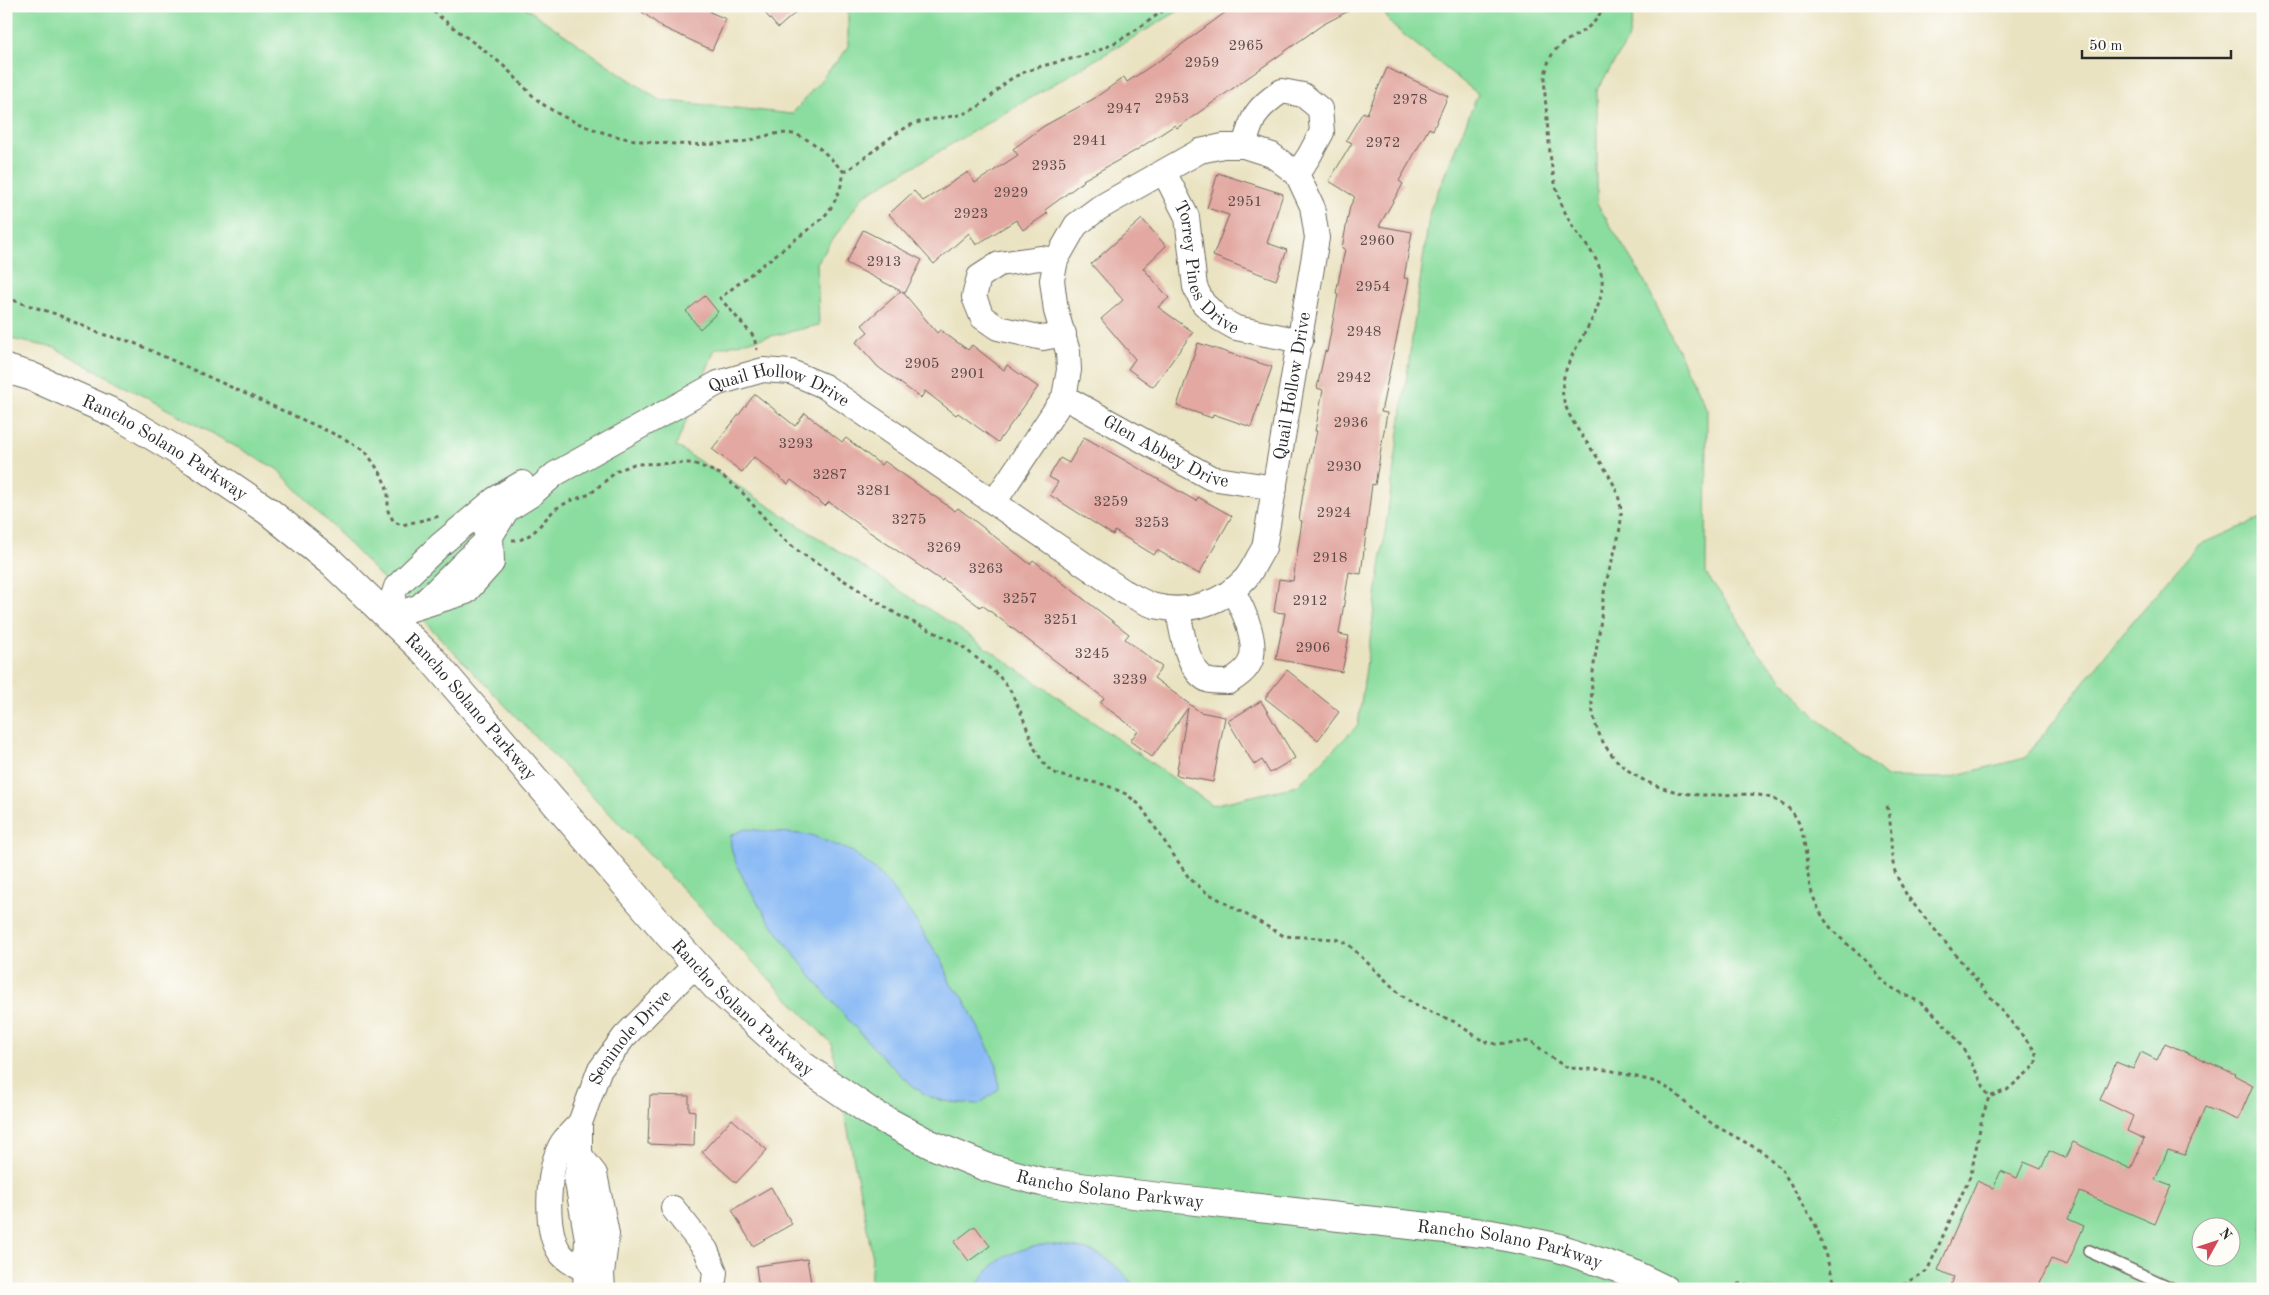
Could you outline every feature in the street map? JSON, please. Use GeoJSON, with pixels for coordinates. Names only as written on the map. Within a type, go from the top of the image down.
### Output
{"type":"FeatureCollection","features":[{"type":"Feature","properties":{"kind":"street"},"geometry":{"type":"LineString","coordinates":[[1244,146],[1251,121],[1264,103],[1282,91],[1303,95],[1320,109],[1322,132],[1297,174]]}},
{"type":"Feature","properties":{"kind":"street","name":"Quail Hollow Drive"},"geometry":{"type":"LineString","coordinates":[[491,536],[507,510],[531,494],[555,474],[718,383],[763,370],[791,372],[824,386],[995,501],[1123,591],[1153,605],[1178,609],[1207,604],[1232,590],[1247,576],[1264,548],[1301,341],[1317,238],[1312,206],[1297,174],[1272,155],[1244,146],[1223,146],[1200,151],[1099,208],[1076,225],[1056,260],[1052,280],[1056,311],[1064,334],[1069,370],[1064,397],[995,501]]}},
{"type":"Feature","properties":{"kind":"street","name":"Torrey Pines Drive"},"geometry":{"type":"LineString","coordinates":[[1164,172],[1187,217],[1196,287],[1203,303],[1220,319],[1236,328],[1301,341]]}},
{"type":"Feature","properties":{"kind":"street"},"geometry":{"type":"LineString","coordinates":[[1056,260],[1040,258],[999,264],[979,276],[974,297],[982,316],[998,328],[1043,338],[1064,334]]}},
{"type":"Feature","properties":{"kind":"street","name":"Rancho Solano Parkway"},"geometry":{"type":"LineString","coordinates":[[6,369],[30,376],[116,414],[196,462],[268,511],[332,564],[428,656],[718,988],[802,1064],[872,1112],[930,1144],[986,1167],[1042,1182],[1491,1234],[1556,1247],[1629,1272],[1664,1289]]}},
{"type":"Feature","properties":{"kind":"street","name":"Glen Abbey Drive"},"geometry":{"type":"LineString","coordinates":[[1064,397],[1211,478],[1275,488]]}},
{"type":"Feature","properties":{"kind":"street","name":"Quail Hollow Drive"},"geometry":{"type":"LineString","coordinates":[[386,617],[396,587],[440,545],[495,499],[524,481],[555,474]]}},
{"type":"Feature","properties":{"kind":"street"},"geometry":{"type":"LineString","coordinates":[[386,617],[466,592],[492,563],[491,536],[466,524]]}},
{"type":"Feature","properties":{"kind":"street"},"geometry":{"type":"LineString","coordinates":[[1178,609],[1182,635],[1192,667],[1208,680],[1229,682],[1248,667],[1254,646],[1242,606],[1232,590]]}},
{"type":"Feature","properties":{"kind":"street","name":"Seminole Drive"},"geometry":{"type":"LineString","coordinates":[[585,1279],[562,1256],[554,1241],[549,1205],[551,1175],[561,1144],[580,1122],[599,1071],[624,1037],[696,964]]}},
{"type":"Feature","properties":{"kind":"street","name":"Seminole Drive"},"geometry":{"type":"LineString","coordinates":[[580,1122],[580,1155],[576,1177],[587,1239],[585,1279]]}},
{"type":"Feature","properties":{"kind":"street"},"geometry":{"type":"LineString","coordinates":[[580,1155],[595,1174],[606,1234],[602,1274],[603,1289]]}},
{"type":"Feature","properties":{"kind":"street"},"geometry":{"type":"LineString","coordinates":[[673,1208],[706,1250],[715,1272],[714,1289]]}},
{"type":"Feature","properties":{"kind":"lane"},"geometry":{"type":"LineString","coordinates":[[2089,1251],[2173,1289]]}},
{"type":"Feature","properties":{"kind":"path"},"geometry":{"type":"LineString","coordinates":[[426,6],[498,62],[548,108],[576,122],[605,133],[630,139],[680,143],[734,143],[776,133],[793,134],[818,147],[844,172]]}},
{"type":"Feature","properties":{"kind":"path"},"geometry":{"type":"LineString","coordinates":[[763,370],[754,337],[720,298],[823,218],[832,207],[841,189],[844,172],[865,159],[890,138],[909,126],[929,119],[970,112],[982,105],[1014,77],[1032,69],[1102,49],[1121,39],[1169,6]]}},
{"type":"Feature","properties":{"kind":"path"},"geometry":{"type":"LineString","coordinates":[[1604,6],[1593,22],[1563,42],[1552,53],[1546,69],[1545,89],[1550,163],[1560,201],[1571,225],[1601,268],[1602,284],[1600,305],[1569,364],[1563,382],[1564,400],[1572,419],[1593,449],[1616,492],[1621,511],[1619,530],[1604,591],[1590,692],[1593,716],[1604,744],[1619,765],[1634,776],[1656,786],[1682,793],[1708,795],[1749,793],[1768,797],[1788,808],[1796,819],[1803,839],[1810,886],[1816,904],[1828,924],[1867,962],[1884,982],[1922,1004],[1941,1021],[1960,1042],[1989,1097],[1982,1118],[1971,1174],[1927,1271],[1895,1289]]}},
{"type":"Feature","properties":{"kind":"path"},"geometry":{"type":"LineString","coordinates":[[6,298],[56,314],[101,334],[132,342],[346,439],[366,452],[381,474],[388,491],[388,511],[394,522],[402,525],[441,515],[466,524]]}},
{"type":"Feature","properties":{"kind":"path"},"geometry":{"type":"LineString","coordinates":[[491,536],[506,540],[520,540],[533,533],[555,509],[590,494],[617,471],[634,464],[693,462],[720,474],[742,491],[780,536],[798,551],[898,615],[960,644],[998,675],[1009,688],[1035,749],[1046,767],[1058,775],[1106,785],[1126,794],[1140,805],[1189,878],[1206,892],[1284,936],[1337,939],[1348,944],[1394,989],[1414,1005],[1455,1022],[1483,1041],[1496,1044],[1531,1040],[1553,1059],[1568,1068],[1609,1070],[1656,1082],[1673,1091],[1694,1111],[1714,1125],[1763,1152],[1782,1170],[1812,1219],[1835,1284],[1841,1289]]}},
{"type":"Feature","properties":{"kind":"path"},"geometry":{"type":"LineString","coordinates":[[1887,806],[1891,817],[1891,844],[1894,870],[1907,896],[2036,1052],[2036,1064],[2007,1090],[1989,1097]]}},
{"type":"Feature","properties":{"kind":"path"},"geometry":{"type":"LineString","coordinates":[[1731,1289],[1734,1285],[1743,1283],[1759,1289]]}},
{"type":"Feature","properties":{"kind":"path"},"geometry":{"type":"LineString","coordinates":[[1905,1283],[1905,1289]]}},
{"type":"Feature","properties":{"kind":"green space"},"geometry":{"type":"Polygon","coordinates":[[[6,6],[523,6],[659,100],[792,114],[848,48],[848,6],[1187,6],[863,196],[817,263],[819,325],[715,349],[676,446],[961,630],[1212,805],[1297,786],[1358,725],[1430,210],[1478,94],[1393,26],[1379,6],[1635,6],[1628,40],[1597,90],[1597,204],[1643,278],[1707,410],[1706,574],[1729,605],[1757,651],[1816,717],[1886,777],[1945,778],[2025,758],[2122,634],[2198,545],[2263,518],[2263,1289],[870,1289],[872,1254],[831,1043],[277,469],[55,348],[6,338],[6,6]]]}},
{"type":"Feature","properties":{"kind":"water"},"geometry":{"type":"Polygon","coordinates":[[[745,829],[811,835],[853,852],[881,875],[909,911],[944,964],[951,985],[962,995],[997,1065],[999,1089],[979,1104],[936,1099],[923,1093],[902,1076],[874,1048],[807,971],[750,891],[734,858],[731,835],[745,829]]]}},
{"type":"Feature","properties":{"kind":"water"},"geometry":{"type":"Polygon","coordinates":[[[1048,1244],[1078,1248],[1098,1254],[1116,1266],[1137,1289],[976,1289],[982,1278],[997,1262],[1015,1252],[1048,1244]]]}},
{"type":"Feature","properties":{"kind":"building"},"geometry":{"type":"Polygon","coordinates":[[[634,6],[712,6],[710,12],[726,19],[712,50],[662,27],[634,6]]]}},
{"type":"Feature","properties":{"kind":"building"},"geometry":{"type":"Polygon","coordinates":[[[759,6],[803,6],[778,28],[759,6]]]}},
{"type":"Feature","properties":{"kind":"building"},"geometry":{"type":"Polygon","coordinates":[[[1234,6],[1358,6],[1322,25],[1177,128],[1175,125],[1135,151],[1083,180],[1045,210],[1048,213],[1023,230],[1016,220],[976,245],[969,233],[934,264],[889,214],[914,191],[923,201],[968,172],[975,183],[1018,155],[1013,149],[1044,126],[1095,98],[1124,77],[1127,82],[1234,6]]]}},
{"type":"Feature","properties":{"kind":"building"},"geometry":{"type":"Polygon","coordinates":[[[1387,68],[1448,96],[1433,130],[1429,128],[1399,181],[1403,184],[1379,226],[1412,232],[1404,278],[1409,279],[1381,412],[1387,413],[1375,485],[1372,484],[1361,574],[1349,572],[1339,634],[1349,636],[1342,672],[1276,659],[1285,613],[1274,612],[1279,579],[1293,581],[1302,521],[1299,520],[1303,493],[1317,431],[1315,431],[1323,390],[1317,388],[1325,351],[1327,352],[1338,294],[1336,293],[1345,249],[1342,248],[1350,206],[1355,197],[1329,181],[1352,143],[1346,140],[1363,112],[1367,114],[1387,68]]]}},
{"type":"Feature","properties":{"kind":"building"},"geometry":{"type":"Polygon","coordinates":[[[1218,173],[1283,194],[1267,243],[1287,250],[1276,280],[1213,256],[1229,215],[1207,208],[1218,173]]]}},
{"type":"Feature","properties":{"kind":"building"},"geometry":{"type":"Polygon","coordinates":[[[1142,219],[1166,246],[1143,268],[1169,298],[1158,307],[1193,332],[1153,387],[1128,369],[1135,359],[1101,319],[1123,300],[1091,264],[1142,219]]]}},
{"type":"Feature","properties":{"kind":"building"},"geometry":{"type":"Polygon","coordinates":[[[863,230],[922,260],[905,293],[902,291],[937,333],[940,330],[968,350],[972,345],[1004,370],[1007,365],[1038,387],[998,442],[958,413],[956,415],[925,391],[921,398],[878,367],[856,342],[868,332],[862,325],[901,291],[846,263],[863,230]]]}},
{"type":"Feature","properties":{"kind":"building"},"geometry":{"type":"Polygon","coordinates":[[[705,296],[718,312],[700,329],[686,311],[705,296]]]}},
{"type":"Feature","properties":{"kind":"building"},"geometry":{"type":"Polygon","coordinates":[[[1198,343],[1272,367],[1251,427],[1213,414],[1212,418],[1177,406],[1198,343]]]}},
{"type":"Feature","properties":{"kind":"building"},"geometry":{"type":"Polygon","coordinates":[[[755,394],[795,426],[805,413],[842,442],[846,438],[881,465],[884,461],[955,511],[958,508],[1030,564],[1033,560],[1129,634],[1125,639],[1162,667],[1154,678],[1200,712],[1225,717],[1213,782],[1176,775],[1188,708],[1152,757],[1130,741],[1138,731],[1100,703],[1104,698],[982,605],[980,607],[943,579],[942,581],[829,502],[825,506],[791,480],[788,484],[754,457],[742,472],[712,449],[755,394]]]}},
{"type":"Feature","properties":{"kind":"building"},"geometry":{"type":"Polygon","coordinates":[[[1084,437],[1196,501],[1198,497],[1232,516],[1199,574],[1157,550],[1154,555],[1115,531],[1113,535],[1050,495],[1058,482],[1049,477],[1060,458],[1069,463],[1084,437]]]}},
{"type":"Feature","properties":{"kind":"building"},"geometry":{"type":"Polygon","coordinates":[[[1287,670],[1339,712],[1318,740],[1265,698],[1287,670]]]}},
{"type":"Feature","properties":{"kind":"building"},"geometry":{"type":"Polygon","coordinates":[[[1261,701],[1295,758],[1270,773],[1262,760],[1254,765],[1228,721],[1261,701]]]}},
{"type":"Feature","properties":{"kind":"building"},"geometry":{"type":"Polygon","coordinates":[[[2165,1043],[2235,1074],[2253,1085],[2238,1120],[2205,1107],[2185,1155],[2168,1150],[2155,1180],[2171,1186],[2155,1224],[2080,1192],[2068,1219],[2084,1226],[2067,1265],[2051,1259],[2037,1289],[1950,1289],[1954,1277],[1938,1270],[1977,1181],[1993,1188],[2001,1171],[2017,1178],[2024,1162],[2041,1169],[2049,1151],[2065,1158],[2073,1142],[2131,1169],[2144,1139],[2127,1131],[2133,1116],[2100,1100],[2116,1062],[2133,1069],[2141,1052],[2157,1060],[2165,1043]]]}},
{"type":"Feature","properties":{"kind":"building"},"geometry":{"type":"Polygon","coordinates":[[[650,1095],[689,1096],[689,1110],[695,1111],[694,1146],[648,1144],[650,1095]]]}},
{"type":"Feature","properties":{"kind":"building"},"geometry":{"type":"Polygon","coordinates":[[[732,1119],[767,1150],[736,1183],[702,1152],[732,1119]]]}},
{"type":"Feature","properties":{"kind":"building"},"geometry":{"type":"Polygon","coordinates":[[[771,1187],[792,1224],[753,1246],[732,1210],[771,1187]]]}},
{"type":"Feature","properties":{"kind":"building"},"geometry":{"type":"Polygon","coordinates":[[[975,1226],[990,1246],[969,1261],[954,1242],[975,1226]]]}},
{"type":"Feature","properties":{"kind":"building"},"geometry":{"type":"Polygon","coordinates":[[[807,1259],[812,1289],[759,1289],[756,1266],[807,1259]]]}}]}
